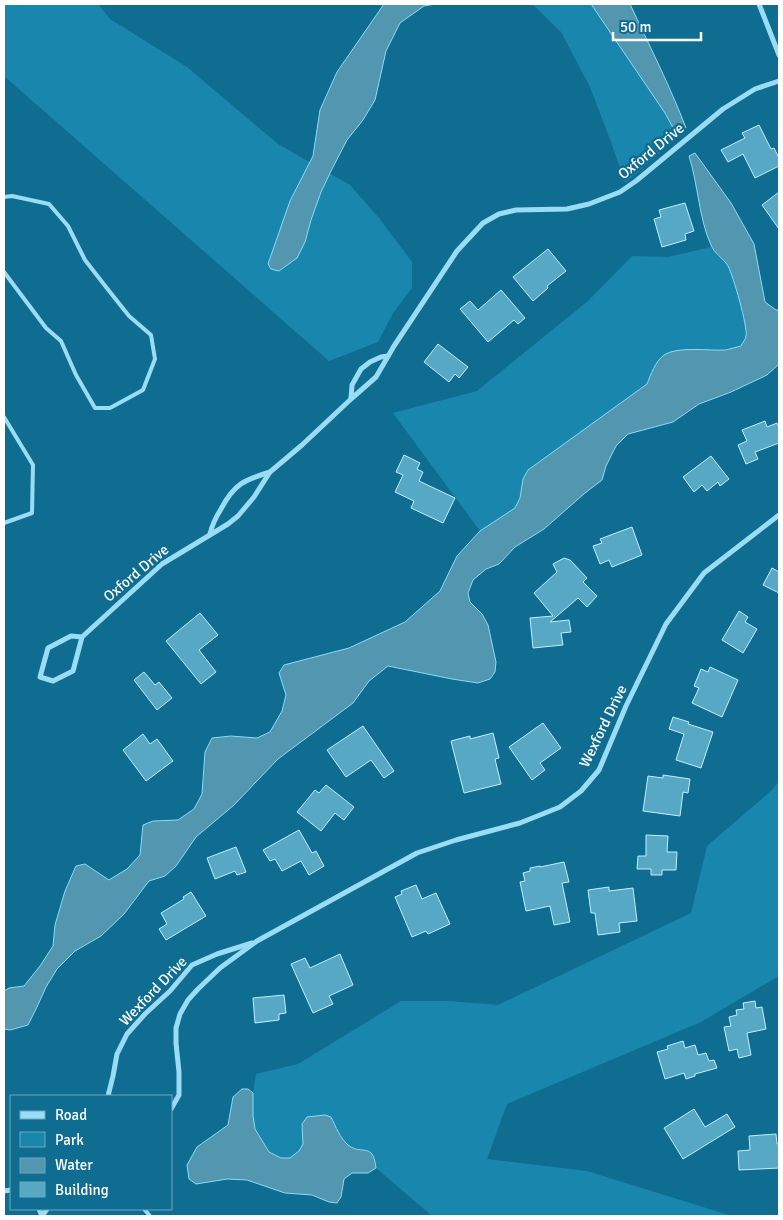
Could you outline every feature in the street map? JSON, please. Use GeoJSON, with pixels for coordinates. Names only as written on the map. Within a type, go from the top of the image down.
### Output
{"type":"FeatureCollection","features":[{"type":"Feature","properties":{"kind":"street"},"geometry":{"type":"LineString","coordinates":[[758,4],[779,54]]}},
{"type":"Feature","properties":{"kind":"street","name":"Oxford Drive"},"geometry":{"type":"LineString","coordinates":[[82,637],[71,636],[48,648],[40,677],[53,681],[74,671],[82,637],[162,564],[238,516],[254,498],[270,472],[302,446],[376,377],[457,251],[484,223],[499,214],[516,210],[567,209],[589,204],[620,192],[723,109],[755,89],[779,80]]}},
{"type":"Feature","properties":{"kind":"street"},"geometry":{"type":"LineString","coordinates":[[351,399],[352,385],[361,370],[370,362],[388,356]]}},
{"type":"Feature","properties":{"kind":"street","name":"Oxford Drive"},"geometry":{"type":"LineString","coordinates":[[210,534],[213,522],[226,498],[234,489],[246,480],[270,472]]}},
{"type":"Feature","properties":{"kind":"street","name":"Wexford Drive"},"geometry":{"type":"LineString","coordinates":[[172,1107],[179,1095],[180,1072],[176,1028],[180,1014],[188,1000],[203,984],[220,968],[257,941],[417,853],[456,840],[520,823],[560,807],[582,791],[599,770],[626,706],[666,624],[704,573],[779,515]]}},
{"type":"Feature","properties":{"kind":"street","name":"Wexford Drive"},"geometry":{"type":"LineString","coordinates":[[108,1095],[117,1054],[127,1034],[170,991],[192,965],[217,954],[257,941]]}},
{"type":"Feature","properties":{"kind":"lane"},"geometry":{"type":"LineString","coordinates":[[4,197],[12,196],[49,204],[68,226],[85,260],[129,316],[151,335],[155,359],[143,390],[110,408],[95,408],[76,375],[61,341],[46,328],[4,272]]}},
{"type":"Feature","properties":{"kind":"lane"},"geometry":{"type":"LineString","coordinates":[[4,417],[33,465],[32,513],[4,523]]}},
{"type":"Feature","properties":{"kind":"green space"},"geometry":{"type":"Polygon","coordinates":[[[4,4],[98,4],[110,19],[187,67],[278,144],[350,185],[379,218],[412,262],[412,288],[393,313],[378,342],[329,361],[4,76],[4,4]]]}},
{"type":"Feature","properties":{"kind":"green space"},"geometry":{"type":"Polygon","coordinates":[[[532,4],[591,4],[665,113],[678,137],[625,183],[590,87],[561,32],[532,4]]]}},
{"type":"Feature","properties":{"kind":"green space"},"geometry":{"type":"Polygon","coordinates":[[[711,247],[727,265],[734,279],[745,323],[746,336],[741,346],[653,370],[647,384],[528,470],[523,479],[520,499],[515,508],[480,531],[393,413],[477,391],[588,301],[632,256],[668,257],[711,247]]]}},
{"type":"Feature","properties":{"kind":"green space"},"geometry":{"type":"Polygon","coordinates":[[[779,781],[779,976],[701,1022],[507,1104],[487,1159],[587,1171],[732,1216],[432,1216],[376,1168],[375,1160],[370,1152],[348,1145],[340,1136],[331,1117],[302,1124],[303,1144],[299,1151],[290,1158],[281,1158],[269,1152],[255,1129],[253,1093],[256,1074],[298,1064],[401,1001],[449,1001],[498,1005],[691,913],[707,846],[772,790],[779,781]]]}},
{"type":"Feature","properties":{"kind":"water"},"geometry":{"type":"Polygon","coordinates":[[[384,4],[435,4],[424,6],[400,23],[386,51],[375,100],[363,120],[347,140],[331,171],[321,192],[305,242],[297,258],[279,271],[271,269],[268,264],[290,201],[313,156],[320,110],[337,72],[384,4]]]}},
{"type":"Feature","properties":{"kind":"water"},"geometry":{"type":"Polygon","coordinates":[[[591,4],[630,4],[686,128],[678,137],[665,113],[591,4]]]}},
{"type":"Feature","properties":{"kind":"water"},"geometry":{"type":"Polygon","coordinates":[[[695,153],[731,203],[754,244],[765,302],[779,310],[779,364],[767,375],[731,392],[699,404],[673,422],[628,434],[616,446],[606,466],[602,480],[544,529],[515,547],[499,564],[486,569],[473,580],[468,593],[470,602],[482,614],[488,625],[496,662],[495,672],[490,679],[478,683],[388,666],[369,681],[353,703],[278,759],[234,805],[196,837],[176,866],[165,876],[149,881],[124,914],[101,936],[75,951],[57,969],[28,1025],[10,1030],[4,1029],[4,991],[9,988],[24,986],[53,946],[55,925],[65,891],[76,866],[85,864],[109,880],[127,869],[140,855],[143,825],[153,821],[178,820],[194,809],[202,794],[205,752],[212,738],[231,736],[257,738],[270,732],[282,711],[286,695],[279,673],[284,665],[349,648],[405,622],[440,591],[457,556],[480,531],[515,508],[520,498],[523,479],[528,470],[647,384],[656,365],[664,355],[677,351],[726,350],[741,346],[746,336],[743,312],[728,266],[712,248],[707,235],[689,156],[695,153]]]}},
{"type":"Feature","properties":{"kind":"water"},"geometry":{"type":"Polygon","coordinates":[[[242,1089],[248,1089],[253,1093],[255,1129],[269,1152],[281,1158],[290,1158],[299,1151],[303,1144],[302,1124],[307,1117],[325,1115],[331,1117],[340,1136],[348,1145],[370,1152],[375,1160],[376,1168],[368,1173],[352,1173],[344,1179],[341,1197],[337,1203],[312,1195],[285,1193],[247,1180],[227,1179],[196,1184],[189,1179],[187,1165],[197,1147],[228,1125],[233,1097],[242,1089]]]}},
{"type":"Feature","properties":{"kind":"building"},"geometry":{"type":"Polygon","coordinates":[[[759,125],[771,149],[774,148],[779,158],[779,166],[755,178],[743,154],[728,162],[721,150],[745,138],[742,133],[759,125]]]}},
{"type":"Feature","properties":{"kind":"building"},"geometry":{"type":"Polygon","coordinates":[[[779,192],[779,229],[762,205],[779,192]]]}},
{"type":"Feature","properties":{"kind":"building"},"geometry":{"type":"Polygon","coordinates":[[[685,203],[694,231],[685,234],[686,240],[662,247],[654,219],[661,217],[659,210],[685,203]]]}},
{"type":"Feature","properties":{"kind":"building"},"geometry":{"type":"Polygon","coordinates":[[[548,249],[566,271],[547,286],[548,288],[533,301],[513,277],[548,249]]]}},
{"type":"Feature","properties":{"kind":"building"},"geometry":{"type":"Polygon","coordinates":[[[501,290],[525,318],[518,324],[514,320],[488,342],[460,309],[470,301],[478,310],[501,290]]]}},
{"type":"Feature","properties":{"kind":"building"},"geometry":{"type":"Polygon","coordinates":[[[438,344],[468,367],[459,378],[455,374],[449,382],[424,362],[438,344]]]}},
{"type":"Feature","properties":{"kind":"building"},"geometry":{"type":"Polygon","coordinates":[[[765,421],[767,427],[777,423],[779,427],[779,443],[755,452],[758,459],[746,464],[738,445],[747,441],[742,430],[765,421]]]}},
{"type":"Feature","properties":{"kind":"building"},"geometry":{"type":"Polygon","coordinates":[[[404,455],[420,463],[417,469],[423,472],[419,481],[455,498],[443,523],[411,508],[414,501],[395,492],[403,475],[396,472],[404,455]]]}},
{"type":"Feature","properties":{"kind":"building"},"geometry":{"type":"Polygon","coordinates":[[[711,456],[729,479],[720,486],[718,482],[707,491],[702,485],[694,492],[683,477],[711,456]]]}},
{"type":"Feature","properties":{"kind":"building"},"geometry":{"type":"Polygon","coordinates":[[[632,527],[642,555],[612,567],[609,560],[600,564],[593,546],[602,543],[600,539],[632,527]]]}},
{"type":"Feature","properties":{"kind":"building"},"geometry":{"type":"Polygon","coordinates":[[[564,558],[570,560],[587,578],[583,582],[597,596],[587,607],[578,598],[550,622],[569,620],[571,632],[561,633],[563,645],[533,648],[530,618],[553,616],[534,593],[557,572],[553,564],[564,558]]]}},
{"type":"Feature","properties":{"kind":"building"},"geometry":{"type":"Polygon","coordinates":[[[772,568],[779,572],[779,593],[763,585],[772,568]]]}},
{"type":"Feature","properties":{"kind":"building"},"geometry":{"type":"Polygon","coordinates":[[[739,611],[748,617],[745,622],[757,629],[743,653],[722,640],[739,611]]]}},
{"type":"Feature","properties":{"kind":"building"},"geometry":{"type":"Polygon","coordinates":[[[200,613],[218,635],[199,650],[216,672],[201,684],[166,641],[200,613]]]}},
{"type":"Feature","properties":{"kind":"building"},"geometry":{"type":"Polygon","coordinates":[[[710,667],[738,680],[722,717],[692,703],[699,688],[694,686],[701,669],[708,672],[710,667]]]}},
{"type":"Feature","properties":{"kind":"building"},"geometry":{"type":"Polygon","coordinates":[[[144,672],[155,685],[159,682],[172,698],[157,710],[134,680],[144,672]]]}},
{"type":"Feature","properties":{"kind":"building"},"geometry":{"type":"Polygon","coordinates":[[[673,717],[713,732],[701,768],[676,760],[684,734],[669,729],[673,717]]]}},
{"type":"Feature","properties":{"kind":"building"},"geometry":{"type":"Polygon","coordinates":[[[543,723],[561,748],[540,763],[545,770],[532,780],[509,747],[543,723]]]}},
{"type":"Feature","properties":{"kind":"building"},"geometry":{"type":"Polygon","coordinates":[[[363,726],[394,771],[384,778],[371,760],[346,777],[327,750],[363,726]]]}},
{"type":"Feature","properties":{"kind":"building"},"geometry":{"type":"Polygon","coordinates":[[[493,733],[499,758],[495,759],[501,784],[464,793],[451,741],[470,736],[470,739],[493,733]]]}},
{"type":"Feature","properties":{"kind":"building"},"geometry":{"type":"Polygon","coordinates":[[[143,734],[150,744],[157,739],[173,761],[146,781],[123,750],[143,734]]]}},
{"type":"Feature","properties":{"kind":"building"},"geometry":{"type":"Polygon","coordinates":[[[663,775],[690,779],[688,793],[683,792],[680,816],[643,811],[648,776],[663,778],[663,775]]]}},
{"type":"Feature","properties":{"kind":"building"},"geometry":{"type":"Polygon","coordinates":[[[326,785],[354,807],[344,820],[335,813],[321,831],[297,812],[315,790],[319,793],[326,785]]]}},
{"type":"Feature","properties":{"kind":"building"},"geometry":{"type":"Polygon","coordinates":[[[299,830],[312,853],[316,851],[324,866],[309,875],[301,861],[282,871],[275,859],[270,861],[263,850],[299,830]]]}},
{"type":"Feature","properties":{"kind":"building"},"geometry":{"type":"Polygon","coordinates":[[[646,835],[668,836],[667,852],[677,852],[676,870],[662,870],[662,875],[651,875],[651,869],[637,869],[638,856],[646,856],[646,835]]]}},
{"type":"Feature","properties":{"kind":"building"},"geometry":{"type":"Polygon","coordinates":[[[236,847],[246,872],[237,875],[235,871],[215,879],[207,858],[236,847]]]}},
{"type":"Feature","properties":{"kind":"building"},"geometry":{"type":"Polygon","coordinates":[[[564,862],[569,882],[562,883],[570,922],[554,925],[550,906],[526,911],[520,882],[525,881],[523,873],[530,871],[530,868],[564,862]]]}},
{"type":"Feature","properties":{"kind":"building"},"geometry":{"type":"Polygon","coordinates":[[[416,885],[422,899],[436,893],[450,924],[428,934],[426,931],[412,937],[395,897],[402,894],[401,891],[416,885]]]}},
{"type":"Feature","properties":{"kind":"building"},"geometry":{"type":"Polygon","coordinates":[[[609,887],[609,891],[633,888],[637,921],[619,923],[620,932],[598,935],[595,913],[591,913],[588,890],[609,887]]]}},
{"type":"Feature","properties":{"kind":"building"},"geometry":{"type":"Polygon","coordinates":[[[191,892],[206,916],[166,940],[159,929],[167,924],[161,913],[184,899],[183,897],[191,892]]]}},
{"type":"Feature","properties":{"kind":"building"},"geometry":{"type":"Polygon","coordinates":[[[340,954],[353,985],[329,996],[333,1004],[313,1013],[291,964],[305,958],[310,968],[340,954]]]}},
{"type":"Feature","properties":{"kind":"building"},"geometry":{"type":"Polygon","coordinates":[[[284,995],[286,1013],[279,1014],[279,1020],[255,1023],[253,998],[284,995]]]}},
{"type":"Feature","properties":{"kind":"building"},"geometry":{"type":"Polygon","coordinates":[[[755,1001],[756,1008],[762,1007],[766,1029],[747,1033],[751,1055],[739,1058],[737,1049],[729,1051],[724,1027],[731,1026],[729,1017],[737,1015],[736,1010],[744,1009],[743,1003],[755,1001]]]}},
{"type":"Feature","properties":{"kind":"building"},"geometry":{"type":"Polygon","coordinates":[[[683,1041],[685,1048],[695,1045],[698,1055],[706,1053],[709,1061],[714,1060],[717,1068],[695,1074],[695,1076],[686,1079],[684,1073],[665,1079],[657,1052],[668,1049],[667,1046],[683,1041]]]}},
{"type":"Feature","properties":{"kind":"building"},"geometry":{"type":"Polygon","coordinates":[[[694,1109],[705,1127],[727,1114],[735,1127],[683,1159],[664,1128],[694,1109]]]}},
{"type":"Feature","properties":{"kind":"building"},"geometry":{"type":"Polygon","coordinates":[[[776,1134],[777,1144],[779,1144],[779,1168],[739,1170],[738,1151],[750,1150],[749,1136],[776,1134]]]}}]}
